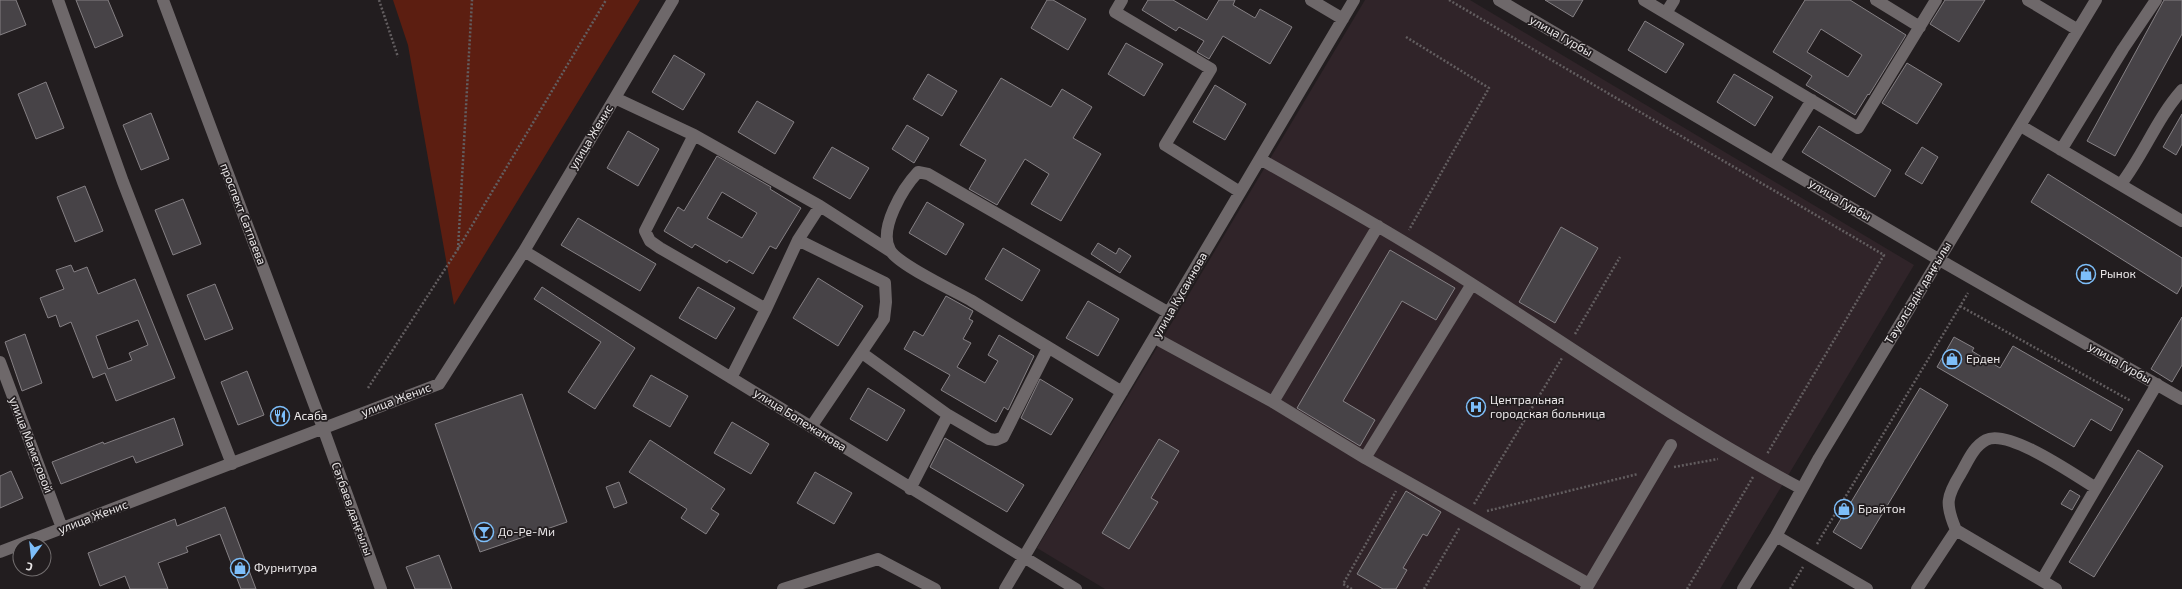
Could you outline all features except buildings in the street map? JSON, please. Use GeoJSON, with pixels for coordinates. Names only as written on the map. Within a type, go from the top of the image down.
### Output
{"type":"FeatureCollection","features":[{"type":"Feature","properties":{"kind":"street"},"geometry":{"type":"LineString","coordinates":[[58,0],[123,182],[232,464]]}},
{"type":"Feature","properties":{"kind":"street","name":"проспект Сатпаева"},"geometry":{"type":"LineString","coordinates":[[163,0],[324,428]]}},
{"type":"Feature","properties":{"kind":"street","name":"улица Женис"},"geometry":{"type":"LineString","coordinates":[[0,552],[439,384],[524,251],[673,0]]}},
{"type":"Feature","properties":{"kind":"street"},"geometry":{"type":"LineString","coordinates":[[1122,0],[1115,12],[1211,69],[1165,145],[1240,192]]}},
{"type":"Feature","properties":{"kind":"street"},"geometry":{"type":"LineString","coordinates":[[1311,0],[1343,19]]}},
{"type":"Feature","properties":{"kind":"street","name":"улица Кусаинова"},"geometry":{"type":"LineString","coordinates":[[1005,589],[1354,0]]}},
{"type":"Feature","properties":{"kind":"street","name":"улица Гурбы"},"geometry":{"type":"LineString","coordinates":[[1500,0],[1938,259],[2182,399]]}},
{"type":"Feature","properties":{"kind":"street"},"geometry":{"type":"LineString","coordinates":[[1644,0],[1858,128],[1936,0]]}},
{"type":"Feature","properties":{"kind":"street"},"geometry":{"type":"LineString","coordinates":[[1666,13],[1674,0]]}},
{"type":"Feature","properties":{"kind":"street"},"geometry":{"type":"LineString","coordinates":[[1876,0],[1920,27]]}},
{"type":"Feature","properties":{"kind":"street"},"geometry":{"type":"LineString","coordinates":[[2028,0],[2078,30]]}},
{"type":"Feature","properties":{"kind":"street","name":"Тәуелсіздік даңғылы"},"geometry":{"type":"LineString","coordinates":[[1743,589],[1776,536],[1802,489],[1938,259],[2021,126],[2096,0]]}},
{"type":"Feature","properties":{"kind":"street"},"geometry":{"type":"LineString","coordinates":[[2061,150],[2123,49],[2156,0]]}},
{"type":"Feature","properties":{"kind":"street"},"geometry":{"type":"LineString","coordinates":[[2121,184],[2137,163],[2171,102],[2182,90]]}},
{"type":"Feature","properties":{"kind":"street"},"geometry":{"type":"LineString","coordinates":[[615,98],[694,135],[820,206],[890,251],[903,263],[1122,392]]}},
{"type":"Feature","properties":{"kind":"street"},"geometry":{"type":"LineString","coordinates":[[1774,161],[1812,100]]}},
{"type":"Feature","properties":{"kind":"street"},"geometry":{"type":"LineString","coordinates":[[2021,126],[2121,184],[2182,222]]}},
{"type":"Feature","properties":{"kind":"street"},"geometry":{"type":"LineString","coordinates":[[694,135],[645,230],[650,241],[660,248],[766,309]]}},
{"type":"Feature","properties":{"kind":"street"},"geometry":{"type":"LineString","coordinates":[[1260,159],[1403,241],[1568,347],[1741,455],[1802,489]]}},
{"type":"Feature","properties":{"kind":"street"},"geometry":{"type":"LineString","coordinates":[[890,251],[886,236],[890,218],[912,179],[918,172],[928,174],[1169,313]]}},
{"type":"Feature","properties":{"kind":"street"},"geometry":{"type":"LineString","coordinates":[[731,378],[766,309],[798,240],[820,206]]}},
{"type":"Feature","properties":{"kind":"street"},"geometry":{"type":"LineString","coordinates":[[1273,402],[1378,226]]}},
{"type":"Feature","properties":{"kind":"street"},"geometry":{"type":"LineString","coordinates":[[798,240],[885,283],[886,302],[884,319],[811,427]]}},
{"type":"Feature","properties":{"kind":"street","name":"улица Бопежанова"},"geometry":{"type":"LineString","coordinates":[[524,251],[1076,589]]}},
{"type":"Feature","properties":{"kind":"street"},"geometry":{"type":"LineString","coordinates":[[1365,458],[1472,284]]}},
{"type":"Feature","properties":{"kind":"street"},"geometry":{"type":"LineString","coordinates":[[1155,338],[1273,402],[1365,458],[1467,515],[1588,586],[1671,445]]}},
{"type":"Feature","properties":{"kind":"street"},"geometry":{"type":"LineString","coordinates":[[862,353],[948,415],[989,439],[996,440],[1003,437],[1048,348]]}},
{"type":"Feature","properties":{"kind":"street","name":"улица Маметовой"},"geometry":{"type":"LineString","coordinates":[[0,362],[62,528]]}},
{"type":"Feature","properties":{"kind":"street"},"geometry":{"type":"LineString","coordinates":[[2042,580],[2157,384]]}},
{"type":"Feature","properties":{"kind":"street"},"geometry":{"type":"LineString","coordinates":[[910,488],[948,415]]}},
{"type":"Feature","properties":{"kind":"street","name":"Сәтбаев даңғылы"},"geometry":{"type":"LineString","coordinates":[[324,428],[381,589]]}},
{"type":"Feature","properties":{"kind":"street"},"geometry":{"type":"LineString","coordinates":[[2056,589],[1956,530],[1948,513],[1948,500],[1975,448],[1987,439],[1998,437],[2020,444],[2096,488]]}},
{"type":"Feature","properties":{"kind":"street"},"geometry":{"type":"LineString","coordinates":[[1917,589],[1956,530]]}},
{"type":"Feature","properties":{"kind":"street"},"geometry":{"type":"LineString","coordinates":[[1776,536],[1867,589]]}},
{"type":"Feature","properties":{"kind":"street"},"geometry":{"type":"LineString","coordinates":[[783,589],[878,558],[935,589]]}},
{"type":"Feature","properties":{"kind":"path"},"geometry":{"type":"LineString","coordinates":[[379,0],[398,57]]}},
{"type":"Feature","properties":{"kind":"path"},"geometry":{"type":"LineString","coordinates":[[458,249],[472,0]]}},
{"type":"Feature","properties":{"kind":"path"},"geometry":{"type":"LineString","coordinates":[[368,388],[458,249],[606,0]]}},
{"type":"Feature","properties":{"kind":"path"},"geometry":{"type":"LineString","coordinates":[[1449,0],[1884,255],[1686,589]]}},
{"type":"Feature","properties":{"kind":"path"},"geometry":{"type":"LineString","coordinates":[[1403,241],[1489,88],[1406,37]]}},
{"type":"Feature","properties":{"kind":"path"},"geometry":{"type":"LineString","coordinates":[[1424,589],[1620,257]]}},
{"type":"Feature","properties":{"kind":"path"},"geometry":{"type":"LineString","coordinates":[[1790,589],[1976,280]]}},
{"type":"Feature","properties":{"kind":"path"},"geometry":{"type":"LineString","coordinates":[[1960,306],[2144,407]]}},
{"type":"Feature","properties":{"kind":"path"},"geometry":{"type":"LineString","coordinates":[[1467,515],[1656,470],[1741,455]]}},
{"type":"Feature","properties":{"kind":"path"},"geometry":{"type":"LineString","coordinates":[[1352,589],[1342,584],[1402,479]]}},
{"type":"Feature","properties":{"kind":"shaded area"},"geometry":{"type":"Polygon","coordinates":[[[393,0],[640,0],[454,305],[408,45],[393,0]]]}},
{"type":"Feature","properties":{"kind":"shaded area","name":"Центральная городская больница"},"geometry":{"type":"Polygon","coordinates":[[[1365,0],[1470,0],[1914,265],[1720,589],[1105,589],[1037,548],[1365,0]]]}},
{"type":"Feature","properties":{"kind":"place","name":"Рынок"},"geometry":{"type":"Point","coordinates":[2086,274]}},
{"type":"Feature","properties":{"kind":"place","name":"Ерден"},"geometry":{"type":"Point","coordinates":[1952,359]}},
{"type":"Feature","properties":{"kind":"place","name":"Центральная городская больница"},"geometry":{"type":"Point","coordinates":[1476,407]}},
{"type":"Feature","properties":{"kind":"place","name":"Асаба"},"geometry":{"type":"Point","coordinates":[280,416]}},
{"type":"Feature","properties":{"kind":"place","name":"Брайтон"},"geometry":{"type":"Point","coordinates":[1844,509]}},
{"type":"Feature","properties":{"kind":"place","name":"До-Ре-Ми"},"geometry":{"type":"Point","coordinates":[484,532]}},
{"type":"Feature","properties":{"kind":"place","name":"Фурнитура"},"geometry":{"type":"Point","coordinates":[240,568]}}]}
